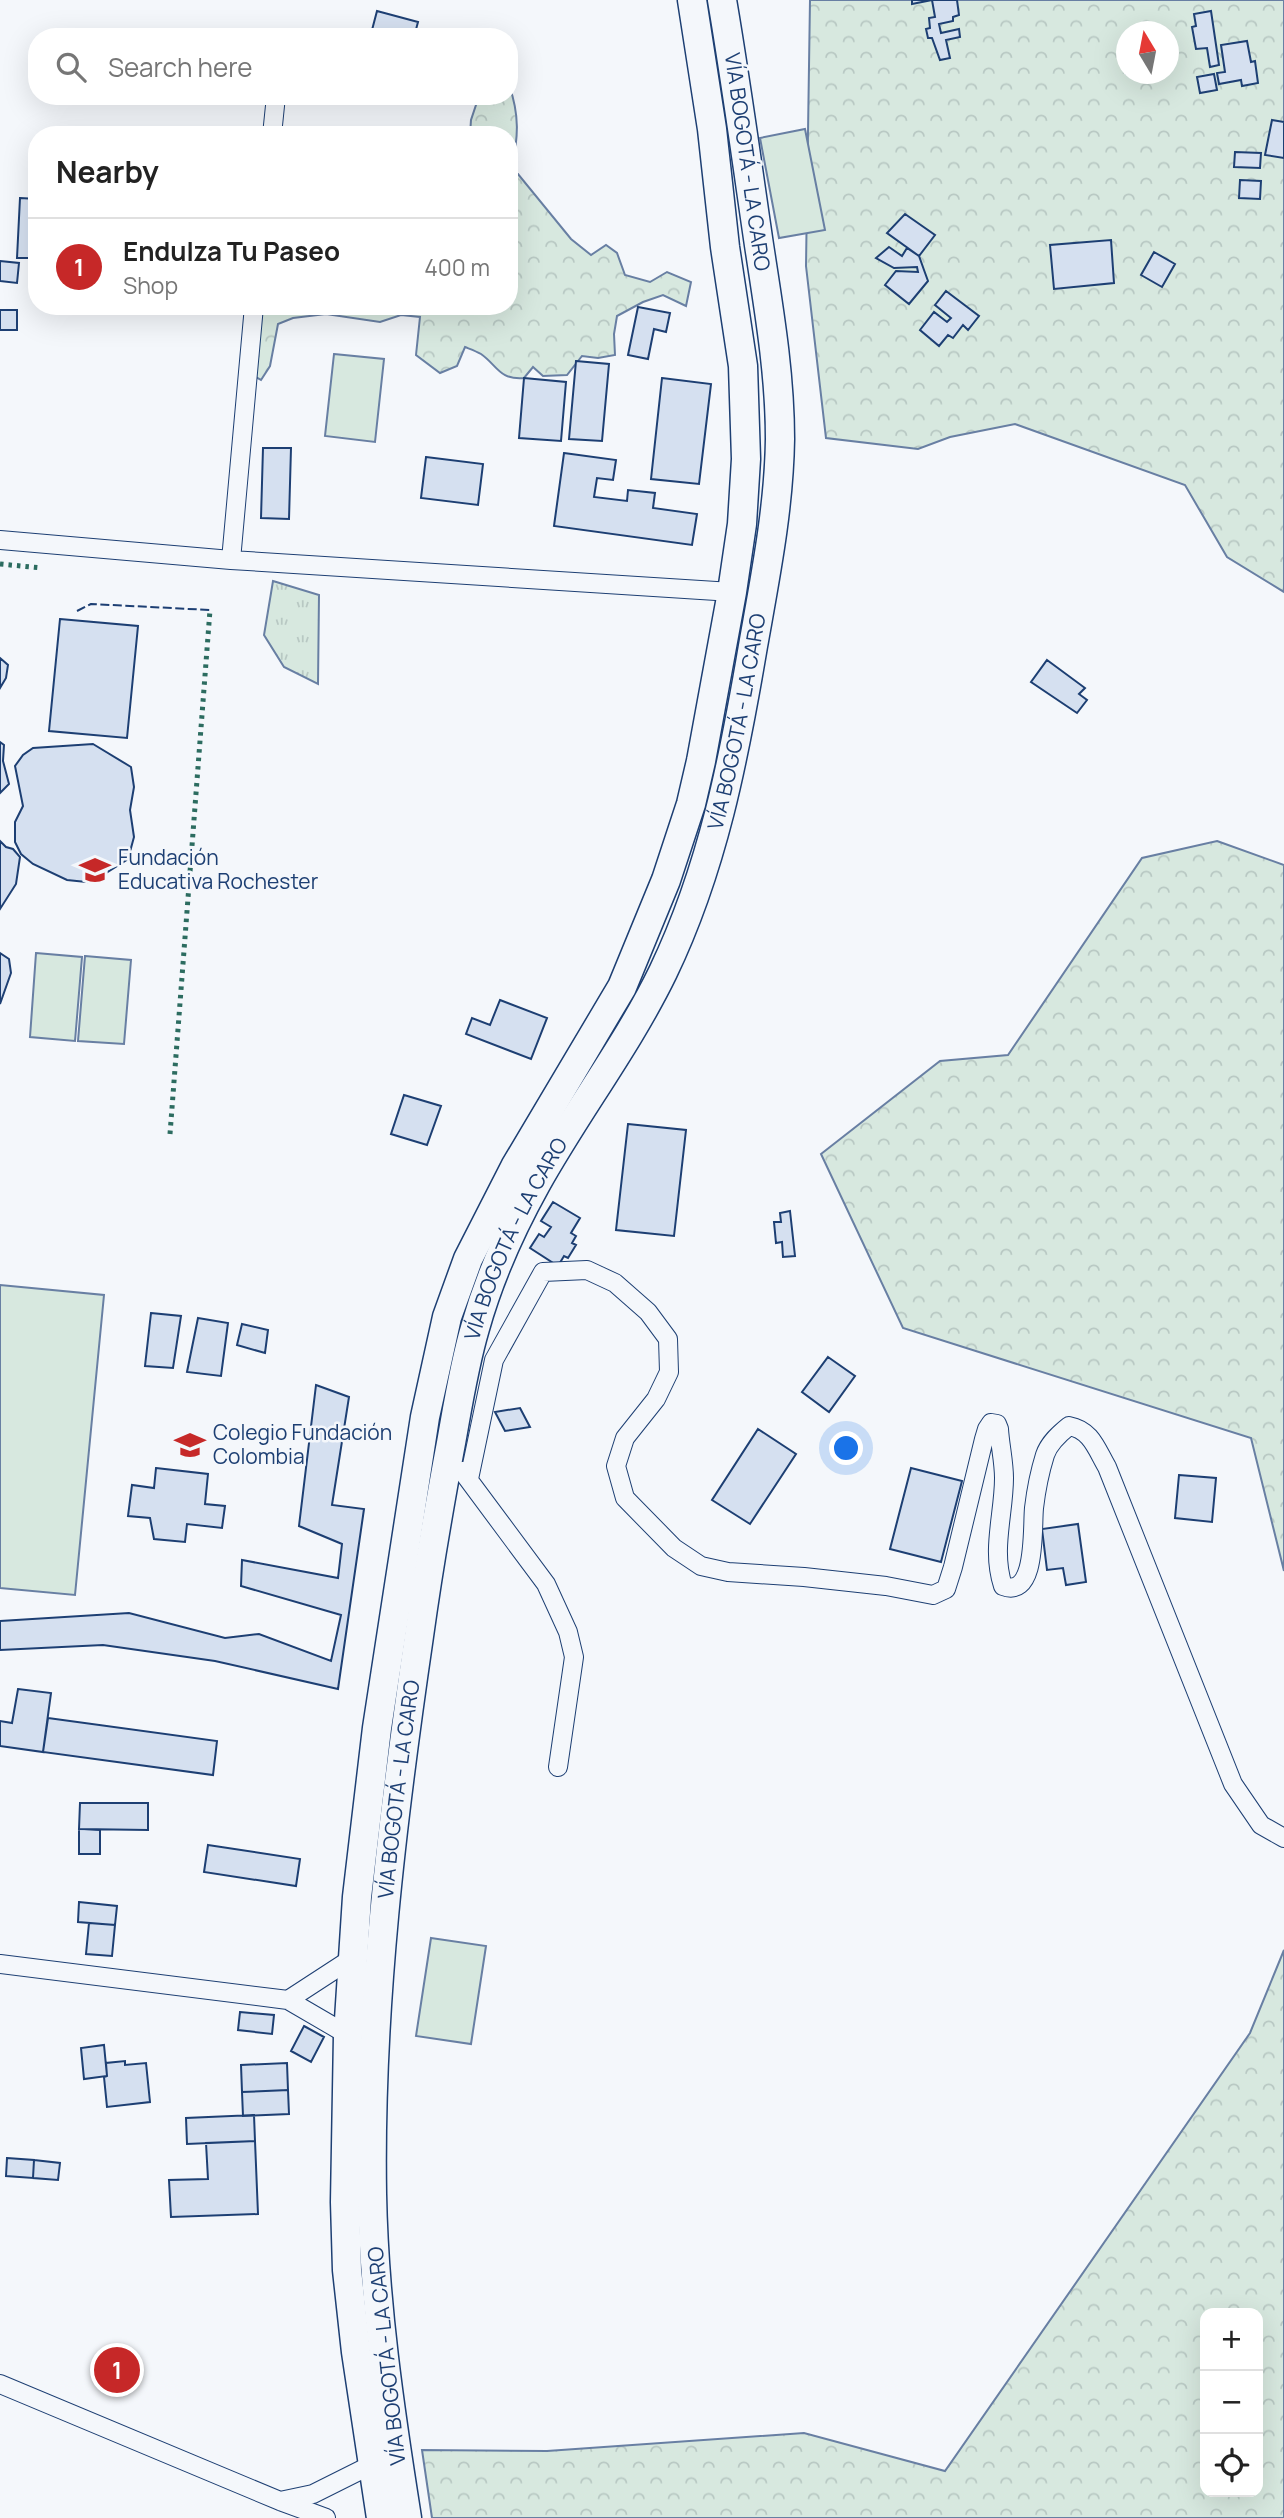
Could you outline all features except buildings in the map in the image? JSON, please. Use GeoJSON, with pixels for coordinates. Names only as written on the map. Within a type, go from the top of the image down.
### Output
{"type":"FeatureCollection","features":[{"type":"Feature","properties":{"kind":"main road","name":"VÍA BOGOTÁ - LA CARO"},"geometry":{"type":"LineString","coordinates":[[381,2518],[347,2270],[345,2202],[351,1959],[377,1728],[425,1417],[447,1317],[468,1259],[491,1210],[622,987],[649,923],[691,804],[732,592],[742,524],[746,459],[743,366],[692,0]]}},
{"type":"Feature","properties":{"kind":"main road","name":"VÍA BOGOTÁ - LA CARO"},"geometry":{"type":"LineString","coordinates":[[407,2518],[395,2441],[374,2252],[372,2190],[376,2055],[381,1953],[399,1780],[426,1589],[449,1455],[474,1331],[513,1227],[538,1180],[640,1015],[668,961],[709,857],[740,722],[772,538],[780,441],[772,328],[722,0]]}},
{"type":"Feature","properties":{"kind":"street"},"geometry":{"type":"LineString","coordinates":[[273,126],[275,105]]}},
{"type":"Feature","properties":{"kind":"street"},"geometry":{"type":"LineString","coordinates":[[231,560],[253,315]]}},
{"type":"Feature","properties":{"kind":"street"},"geometry":{"type":"LineString","coordinates":[[0,540],[231,560],[732,592]]}},
{"type":"Feature","properties":{"kind":"street"},"geometry":{"type":"LineString","coordinates":[[469,1479],[494,1360],[543,1272],[587,1270],[615,1283],[648,1312],[668,1339],[669,1372],[656,1399],[625,1438],[615,1466],[625,1498],[674,1548],[701,1566],[728,1572],[886,1586],[933,1595],[946,1589],[984,1439],[991,1423],[997,1424],[999,1429],[1004,1476],[997,1558],[999,1573],[1003,1586],[1011,1589],[1020,1586],[1031,1555],[1034,1507],[1045,1453],[1058,1434],[1069,1426],[1080,1428],[1090,1437],[1107,1467],[1233,1784],[1261,1825],[1284,1838]]}},
{"type":"Feature","properties":{"kind":"street"},"geometry":{"type":"LineString","coordinates":[[449,1455],[547,1584],[568,1632],[574,1657],[558,1767]]}},
{"type":"Feature","properties":{"kind":"street"},"geometry":{"type":"LineString","coordinates":[[288,2000],[351,1959]]}},
{"type":"Feature","properties":{"kind":"street"},"geometry":{"type":"LineString","coordinates":[[0,1964],[288,2000],[348,2035]]}},
{"type":"Feature","properties":{"kind":"street"},"geometry":{"type":"LineString","coordinates":[[0,2384],[326,2518]]}},
{"type":"Feature","properties":{"kind":"street"},"geometry":{"type":"LineString","coordinates":[[280,2501],[313,2494],[373,2464]]}},
{"type":"Feature","properties":{"kind":"green space"},"geometry":{"type":"Polygon","coordinates":[[[810,0],[1284,0],[1284,592],[1227,557],[1185,485],[1015,424],[950,437],[918,449],[826,438],[806,266],[810,0]]]}},
{"type":"Feature","properties":{"kind":"green space"},"geometry":{"type":"Polygon","coordinates":[[[476,105],[514,105],[517,126],[471,126],[476,105]]]}},
{"type":"Feature","properties":{"kind":"green space"},"geometry":{"type":"Polygon","coordinates":[[[805,129],[825,230],[779,238],[760,138],[805,129]]]}},
{"type":"Feature","properties":{"kind":"green space"},"geometry":{"type":"Polygon","coordinates":[[[518,174],[571,239],[591,255],[606,245],[617,253],[625,275],[650,282],[667,272],[691,282],[686,306],[663,295],[617,316],[615,355],[598,358],[582,356],[567,375],[543,376],[533,367],[524,378],[509,377],[481,354],[465,347],[457,366],[440,373],[416,355],[420,317],[401,315],[518,315],[518,174]]]}},
{"type":"Feature","properties":{"kind":"green space"},"geometry":{"type":"Polygon","coordinates":[[[258,315],[318,315],[293,318],[278,324],[270,366],[261,380],[248,373],[258,315]]]}},
{"type":"Feature","properties":{"kind":"green space"},"geometry":{"type":"Polygon","coordinates":[[[333,315],[401,315],[380,322],[333,315]]]}},
{"type":"Feature","properties":{"kind":"green space"},"geometry":{"type":"Polygon","coordinates":[[[334,354],[384,359],[375,442],[325,436],[334,354]]]}},
{"type":"Feature","properties":{"kind":"green space"},"geometry":{"type":"Polygon","coordinates":[[[273,581],[319,595],[318,684],[284,667],[264,635],[273,581]]]}},
{"type":"Feature","properties":{"kind":"green space"},"geometry":{"type":"Polygon","coordinates":[[[1217,841],[1284,865],[1284,1571],[1251,1438],[903,1328],[821,1154],[940,1061],[1008,1055],[1142,858],[1217,841]]]}},
{"type":"Feature","properties":{"kind":"green space"},"geometry":{"type":"Polygon","coordinates":[[[36,953],[82,957],[75,1041],[30,1037],[36,953]]]}},
{"type":"Feature","properties":{"kind":"green space"},"geometry":{"type":"Polygon","coordinates":[[[85,956],[131,960],[124,1044],[78,1041],[85,956]]]}},
{"type":"Feature","properties":{"kind":"green space"},"geometry":{"type":"Polygon","coordinates":[[[0,1285],[104,1295],[75,1595],[0,1588],[0,1285]]]}},
{"type":"Feature","properties":{"kind":"green space"},"geometry":{"type":"Polygon","coordinates":[[[431,1938],[486,1946],[471,2044],[416,2036],[431,1938]]]}},
{"type":"Feature","properties":{"kind":"green space"},"geometry":{"type":"Polygon","coordinates":[[[1284,1950],[1284,2518],[432,2518],[422,2450],[547,2451],[804,2433],[945,2471],[1250,2033],[1284,1950]]]}},
{"type":"Feature","properties":{"kind":"hedge"},"geometry":{"type":"LineString","coordinates":[[0,564],[42,568]]}},
{"type":"Feature","properties":{"kind":"hedge"},"geometry":{"type":"LineString","coordinates":[[170,1134],[210,610]]}},
{"type":"Feature","properties":{"kind":"fence"},"geometry":{"type":"LineString","coordinates":[[77,611],[91,604],[210,610]]}},
{"type":"Feature","properties":{"kind":"place","name":"Fundación Educativa Rochester"},"geometry":{"type":"Point","coordinates":[95,870]}},
{"type":"Feature","properties":{"kind":"place","name":"Colegio Fundación Colombia"},"geometry":{"type":"Point","coordinates":[190,1445]}},
{"type":"Feature","properties":{"kind":"place","name":"Endulza Tu Paseo"},"geometry":{"type":"Point","coordinates":[117,2370]}}]}
